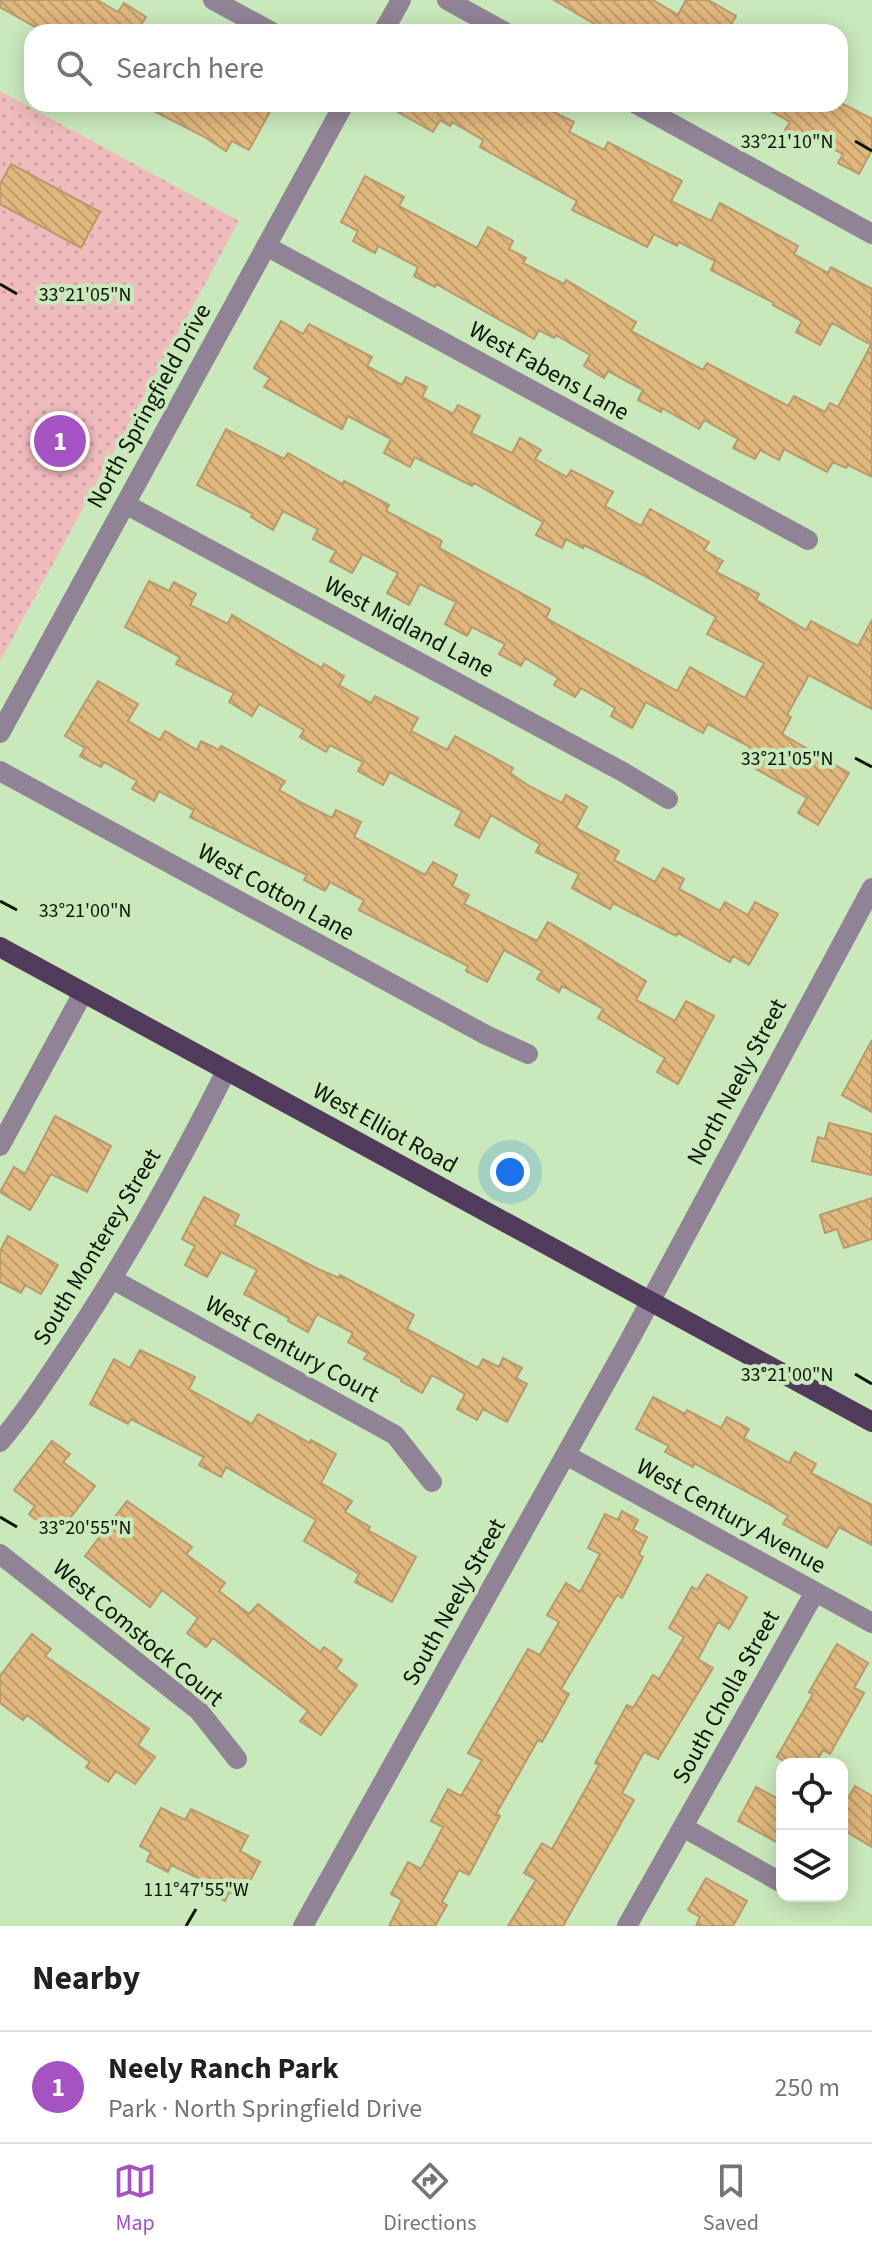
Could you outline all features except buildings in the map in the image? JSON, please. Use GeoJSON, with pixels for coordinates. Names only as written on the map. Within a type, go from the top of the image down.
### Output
{"type":"FeatureCollection","features":[{"type":"Feature","properties":{"kind":"main road","name":"West Elliot Road"},"geometry":{"type":"LineString","coordinates":[[0,947],[872,1422]]}},
{"type":"Feature","properties":{"kind":"street"},"geometry":{"type":"LineString","coordinates":[[213,0],[257,24]]}},
{"type":"Feature","properties":{"kind":"street"},"geometry":{"type":"LineString","coordinates":[[388,24],[401,0]]}},
{"type":"Feature","properties":{"kind":"street"},"geometry":{"type":"LineString","coordinates":[[447,0],[490,24]]}},
{"type":"Feature","properties":{"kind":"street","name":"North Springfield Drive"},"geometry":{"type":"LineString","coordinates":[[0,733],[340,112]]}},
{"type":"Feature","properties":{"kind":"street"},"geometry":{"type":"LineString","coordinates":[[651,112],[872,234]]}},
{"type":"Feature","properties":{"kind":"street","name":"West Fabens Lane"},"geometry":{"type":"LineString","coordinates":[[266,246],[808,540]]}},
{"type":"Feature","properties":{"kind":"street","name":"West Midland Lane"},"geometry":{"type":"LineString","coordinates":[[125,504],[668,799]]}},
{"type":"Feature","properties":{"kind":"street","name":"West Cotton Lane"},"geometry":{"type":"LineString","coordinates":[[0,771],[486,1035],[528,1054]]}},
{"type":"Feature","properties":{"kind":"street","name":"North Neely Street"},"geometry":{"type":"LineString","coordinates":[[649,1302],[872,888]]}},
{"type":"Feature","properties":{"kind":"street"},"geometry":{"type":"LineString","coordinates":[[0,1146],[83,993]]}},
{"type":"Feature","properties":{"kind":"street","name":"South Monterey Street"},"geometry":{"type":"LineString","coordinates":[[0,1442],[56,1365],[112,1279],[178,1166],[226,1071]]}},
{"type":"Feature","properties":{"kind":"street","name":"West Century Court"},"geometry":{"type":"LineString","coordinates":[[112,1279],[395,1435],[432,1482]]}},
{"type":"Feature","properties":{"kind":"street","name":"South Neely Street"},"geometry":{"type":"LineString","coordinates":[[303,1926],[649,1302]]}},
{"type":"Feature","properties":{"kind":"street","name":"West Century Avenue"},"geometry":{"type":"LineString","coordinates":[[566,1455],[872,1623]]}},
{"type":"Feature","properties":{"kind":"street","name":"West Comstock Court"},"geometry":{"type":"LineString","coordinates":[[0,1554],[199,1711],[237,1759]]}},
{"type":"Feature","properties":{"kind":"street","name":"South Cholla Street"},"geometry":{"type":"LineString","coordinates":[[627,1926],[815,1592]]}},
{"type":"Feature","properties":{"kind":"street"},"geometry":{"type":"LineString","coordinates":[[683,1827],[776,1880]]}},
{"type":"Feature","properties":{"kind":"shaded area"},"geometry":{"type":"Polygon","coordinates":[[[0,91],[24,104],[24,112],[39,112],[239,221],[0,661],[0,91]]]}},
{"type":"Feature","properties":{"kind":"place","name":"Neely Ranch Park"},"geometry":{"type":"Point","coordinates":[60,441]}}]}
